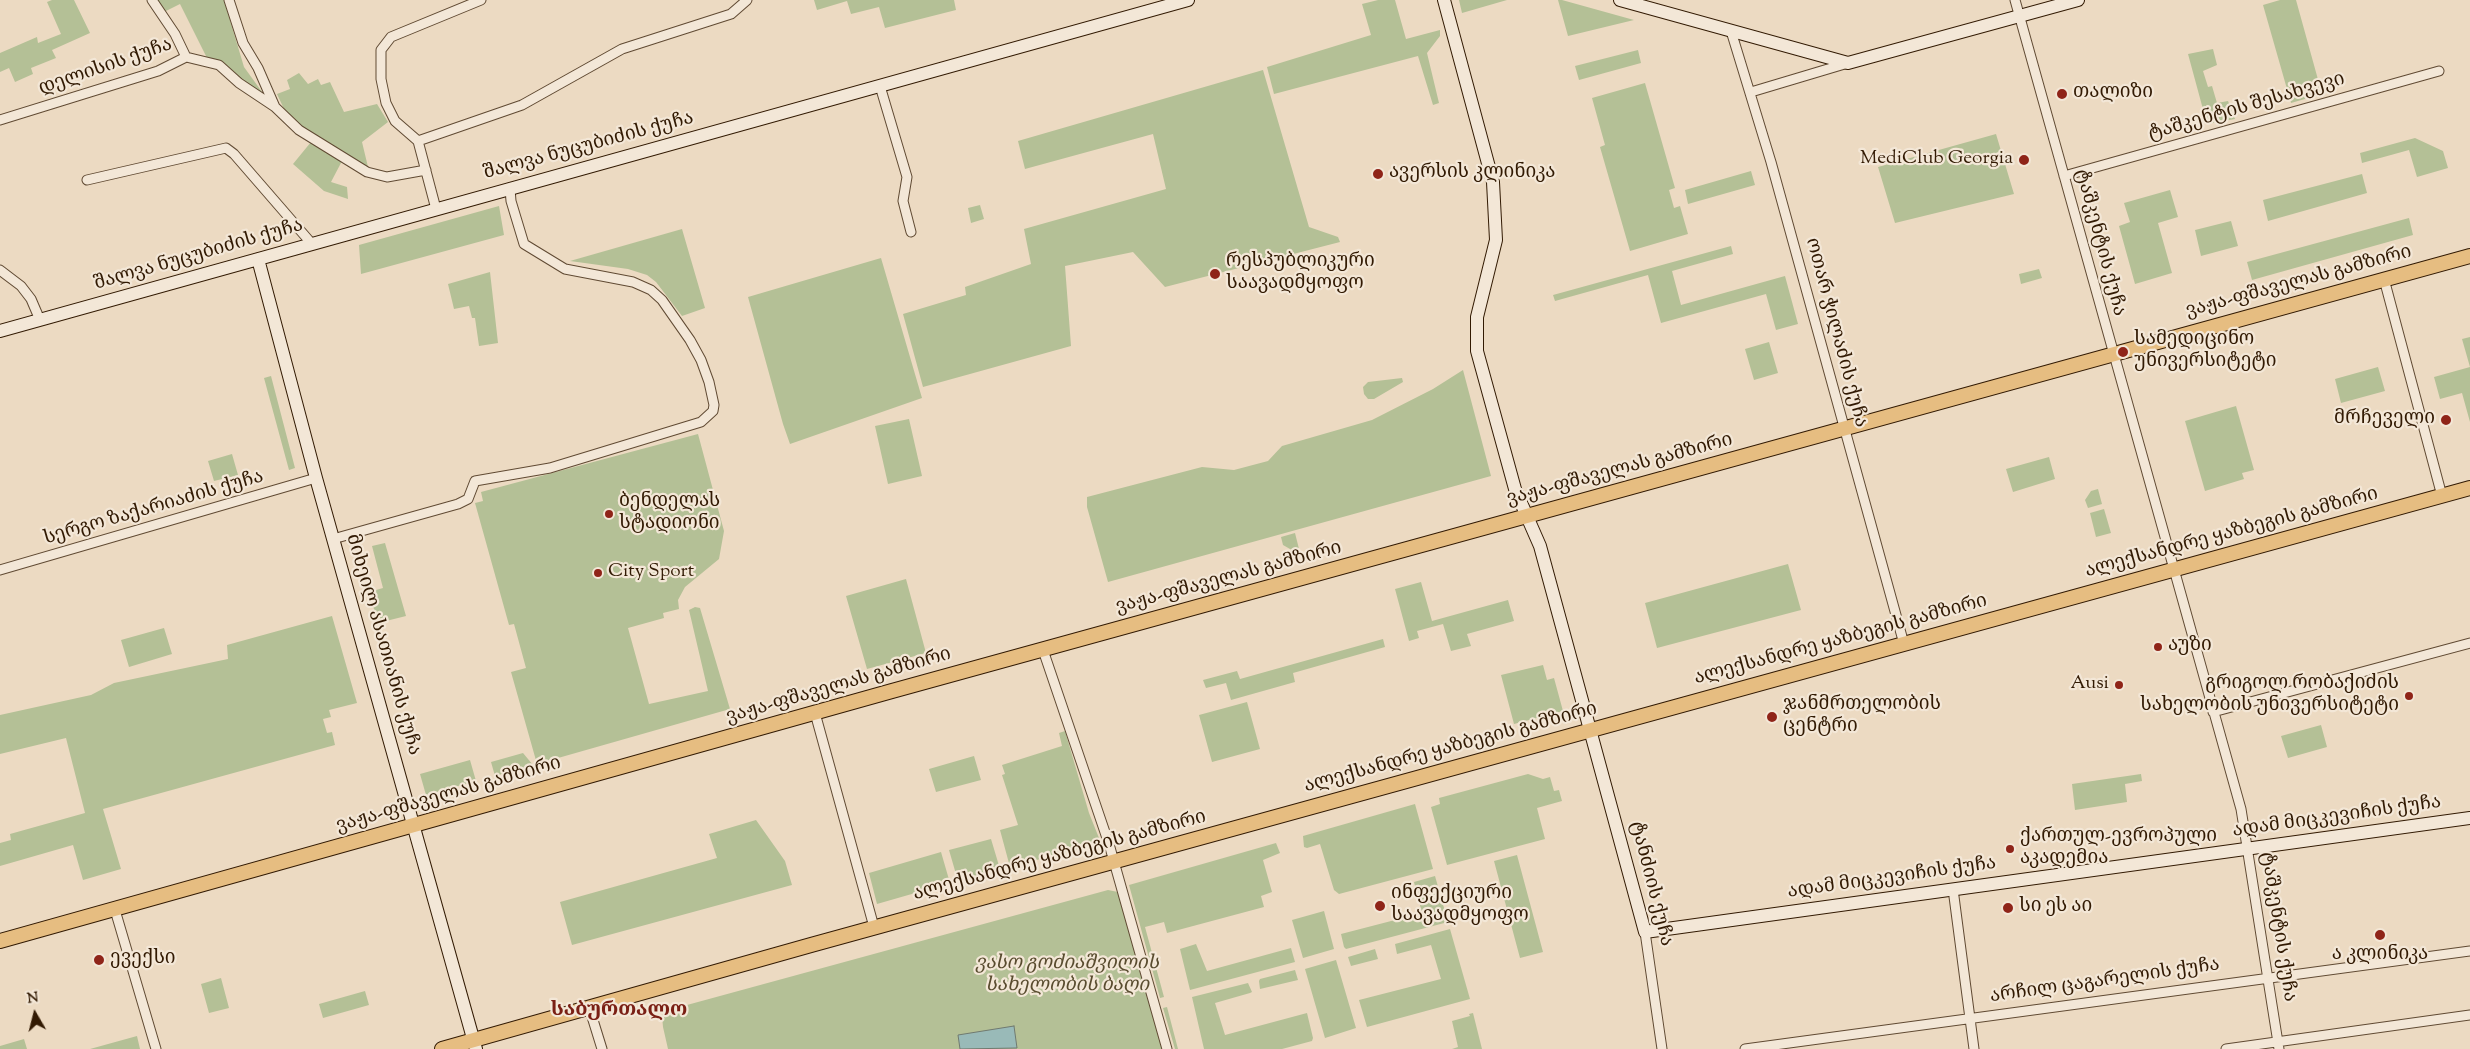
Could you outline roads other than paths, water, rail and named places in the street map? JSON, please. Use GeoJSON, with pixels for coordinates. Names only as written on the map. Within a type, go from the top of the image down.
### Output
{"type":"FeatureCollection","features":[{"type":"Feature","properties":{"kind":"main road","name":"შალვა ნუცუბიძის ქუჩა"},"geometry":{"type":"LineString","coordinates":[[0,331],[1188,0]]}},
{"type":"Feature","properties":{"kind":"main road","name":"ტანძიის ქუჩა"},"geometry":{"type":"LineString","coordinates":[[1444,0],[1493,182],[1496,240],[1477,317],[1477,351],[1515,490],[1540,546],[1645,932]]}},
{"type":"Feature","properties":{"kind":"main road"},"geometry":{"type":"LineString","coordinates":[[1620,0],[1848,64],[2078,0]]}},
{"type":"Feature","properties":{"kind":"main road","name":"ვაჟა-ფშაველას გამზირი"},"geometry":{"type":"LineString","coordinates":[[0,942],[815,713],[2470,256]]}},
{"type":"Feature","properties":{"kind":"main road","name":"მიხეილ ასათიანის ქუჩა"},"geometry":{"type":"LineString","coordinates":[[258,259],[316,478],[475,1045]]}},
{"type":"Feature","properties":{"kind":"main road","name":"ალექსანდრე ყაზბეგის გამზირი"},"geometry":{"type":"LineString","coordinates":[[442,1049],[475,1045],[589,1007],[874,927],[2470,488]]}},
{"type":"Feature","properties":{"kind":"main road","name":"ადამ მიცკევიჩის ქუჩა"},"geometry":{"type":"LineString","coordinates":[[1645,932],[2470,818]]}},
{"type":"Feature","properties":{"kind":"street","name":"დელისის ქუჩა"},"geometry":{"type":"LineString","coordinates":[[0,120],[158,71],[186,57],[175,34],[152,0]]}},
{"type":"Feature","properties":{"kind":"street"},"geometry":{"type":"LineString","coordinates":[[229,0],[243,43],[258,68],[275,107]]}},
{"type":"Feature","properties":{"kind":"street"},"geometry":{"type":"LineString","coordinates":[[436,209],[418,141],[395,120],[386,103],[381,79],[381,50],[391,37],[481,0]]}},
{"type":"Feature","properties":{"kind":"street"},"geometry":{"type":"LineString","coordinates":[[418,141],[522,105],[622,49],[732,14],[747,0]]}},
{"type":"Feature","properties":{"kind":"street","name":"ტაშკენტის ქუჩა"},"geometry":{"type":"LineString","coordinates":[[2015,0],[2241,809],[2249,849],[2278,1046]]}},
{"type":"Feature","properties":{"kind":"street","name":"ოთარ ჭილაძის ქუჩა"},"geometry":{"type":"LineString","coordinates":[[1731,31],[1750,92],[1904,644]]}},
{"type":"Feature","properties":{"kind":"street"},"geometry":{"type":"LineString","coordinates":[[186,57],[219,65],[239,83],[275,107],[299,130],[367,172],[387,177],[426,170]]}},
{"type":"Feature","properties":{"kind":"street"},"geometry":{"type":"LineString","coordinates":[[1750,92],[1848,64]]}},
{"type":"Feature","properties":{"kind":"street","name":"ტაშკენტის შესახვევი"},"geometry":{"type":"LineString","coordinates":[[2064,176],[2439,71]]}},
{"type":"Feature","properties":{"kind":"street"},"geometry":{"type":"LineString","coordinates":[[880,86],[907,177],[903,201],[912,232]]}},
{"type":"Feature","properties":{"kind":"street"},"geometry":{"type":"LineString","coordinates":[[87,180],[226,148],[234,154],[312,244]]}},
{"type":"Feature","properties":{"kind":"street"},"geometry":{"type":"LineString","coordinates":[[333,539],[458,504],[468,499],[475,481],[550,468],[701,422],[713,411],[710,390],[701,360],[662,300],[651,290],[633,282],[565,269],[524,244],[511,201],[510,189]]}},
{"type":"Feature","properties":{"kind":"street"},"geometry":{"type":"LineString","coordinates":[[0,270],[21,286],[31,299],[40,320]]}},
{"type":"Feature","properties":{"kind":"street"},"geometry":{"type":"LineString","coordinates":[[2384,279],[2442,496]]}},
{"type":"Feature","properties":{"kind":"street","name":"სერგო ზაქარიაძის ქუჩა"},"geometry":{"type":"LineString","coordinates":[[0,570],[316,478]]}},
{"type":"Feature","properties":{"kind":"street"},"geometry":{"type":"LineString","coordinates":[[2213,712],[2470,643]]}},
{"type":"Feature","properties":{"kind":"street"},"geometry":{"type":"LineString","coordinates":[[1043,650],[1114,862],[1168,1049]]}},
{"type":"Feature","properties":{"kind":"street"},"geometry":{"type":"LineString","coordinates":[[815,713],[874,927]]}},
{"type":"Feature","properties":{"kind":"street"},"geometry":{"type":"LineString","coordinates":[[1953,890],[1974,1049]]}},
{"type":"Feature","properties":{"kind":"street"},"geometry":{"type":"LineString","coordinates":[[115,910],[156,1049]]}},
{"type":"Feature","properties":{"kind":"street","name":"ტანძიის ქუჩა"},"geometry":{"type":"LineString","coordinates":[[1645,932],[1662,1049]]}},
{"type":"Feature","properties":{"kind":"street","name":"არჩილ ცაგარელის ქუჩა"},"geometry":{"type":"LineString","coordinates":[[1745,1049],[1970,1017],[2470,951]]}},
{"type":"Feature","properties":{"kind":"street"},"geometry":{"type":"LineString","coordinates":[[589,1007],[602,1049]]}},
{"type":"Feature","properties":{"kind":"street"},"geometry":{"type":"LineString","coordinates":[[2226,1049],[2278,1046],[2470,1015]]}},
{"type":"Feature","properties":{"kind":"water"},"geometry":{"type":"Polygon","coordinates":[[[1014,1026],[1017,1048],[960,1049],[958,1035],[1014,1026]]]}},
{"type":"Feature","properties":{"kind":"place","name":"თალიზი"},"geometry":{"type":"Point","coordinates":[2062,94]}},
{"type":"Feature","properties":{"kind":"place","name":"MediClub Georgia"},"geometry":{"type":"Point","coordinates":[2024,160]}},
{"type":"Feature","properties":{"kind":"place","name":"ავერსის კლინიკა"},"geometry":{"type":"Point","coordinates":[1378,174]}},
{"type":"Feature","properties":{"kind":"place","name":"რესპუბლიკური საავადმყოფო"},"geometry":{"type":"Point","coordinates":[1215,274]}},
{"type":"Feature","properties":{"kind":"place","name":"სამედიცინო უნივერსიტეტი"},"geometry":{"type":"Point","coordinates":[2123,352]}},
{"type":"Feature","properties":{"kind":"place","name":"მრჩეველი"},"geometry":{"type":"Point","coordinates":[2446,420]}},
{"type":"Feature","properties":{"kind":"place","name":"ბენდელას სტადიონი"},"geometry":{"type":"Point","coordinates":[609,514]}},
{"type":"Feature","properties":{"kind":"place","name":"City Sport"},"geometry":{"type":"Point","coordinates":[598,573]}},
{"type":"Feature","properties":{"kind":"place","name":"აუზი"},"geometry":{"type":"Point","coordinates":[2158,647]}},
{"type":"Feature","properties":{"kind":"place","name":"Ausi"},"geometry":{"type":"Point","coordinates":[2119,685]}},
{"type":"Feature","properties":{"kind":"place","name":"გრიგოლ რობაქიძის სახელობის უნივერსიტეტი"},"geometry":{"type":"Point","coordinates":[2409,696]}},
{"type":"Feature","properties":{"kind":"place","name":"ჯანმრთელობის ცენტრი"},"geometry":{"type":"Point","coordinates":[1772,717]}},
{"type":"Feature","properties":{"kind":"place","name":"ქართულ-ევროპული აკადემია"},"geometry":{"type":"Point","coordinates":[2010,849]}},
{"type":"Feature","properties":{"kind":"place","name":"ინფექციური საავადმყოფო"},"geometry":{"type":"Point","coordinates":[1380,906]}},
{"type":"Feature","properties":{"kind":"place","name":"სი ეს აი"},"geometry":{"type":"Point","coordinates":[2008,908]}},
{"type":"Feature","properties":{"kind":"place","name":"ა კლინიკა"},"geometry":{"type":"Point","coordinates":[2380,935]}},
{"type":"Feature","properties":{"kind":"place","name":"ევექსი"},"geometry":{"type":"Point","coordinates":[99,960]}},
{"type":"Feature","properties":{"kind":"district","name":"საბურთალო"},"geometry":{"type":"Point","coordinates":[619,1012]}},
{"type":"Feature","properties":{"kind":"park label","name":"ვასო გოძიაშვილის სახელობის ბაღი"},"geometry":{"type":"Point","coordinates":[1067,976]}}]}
